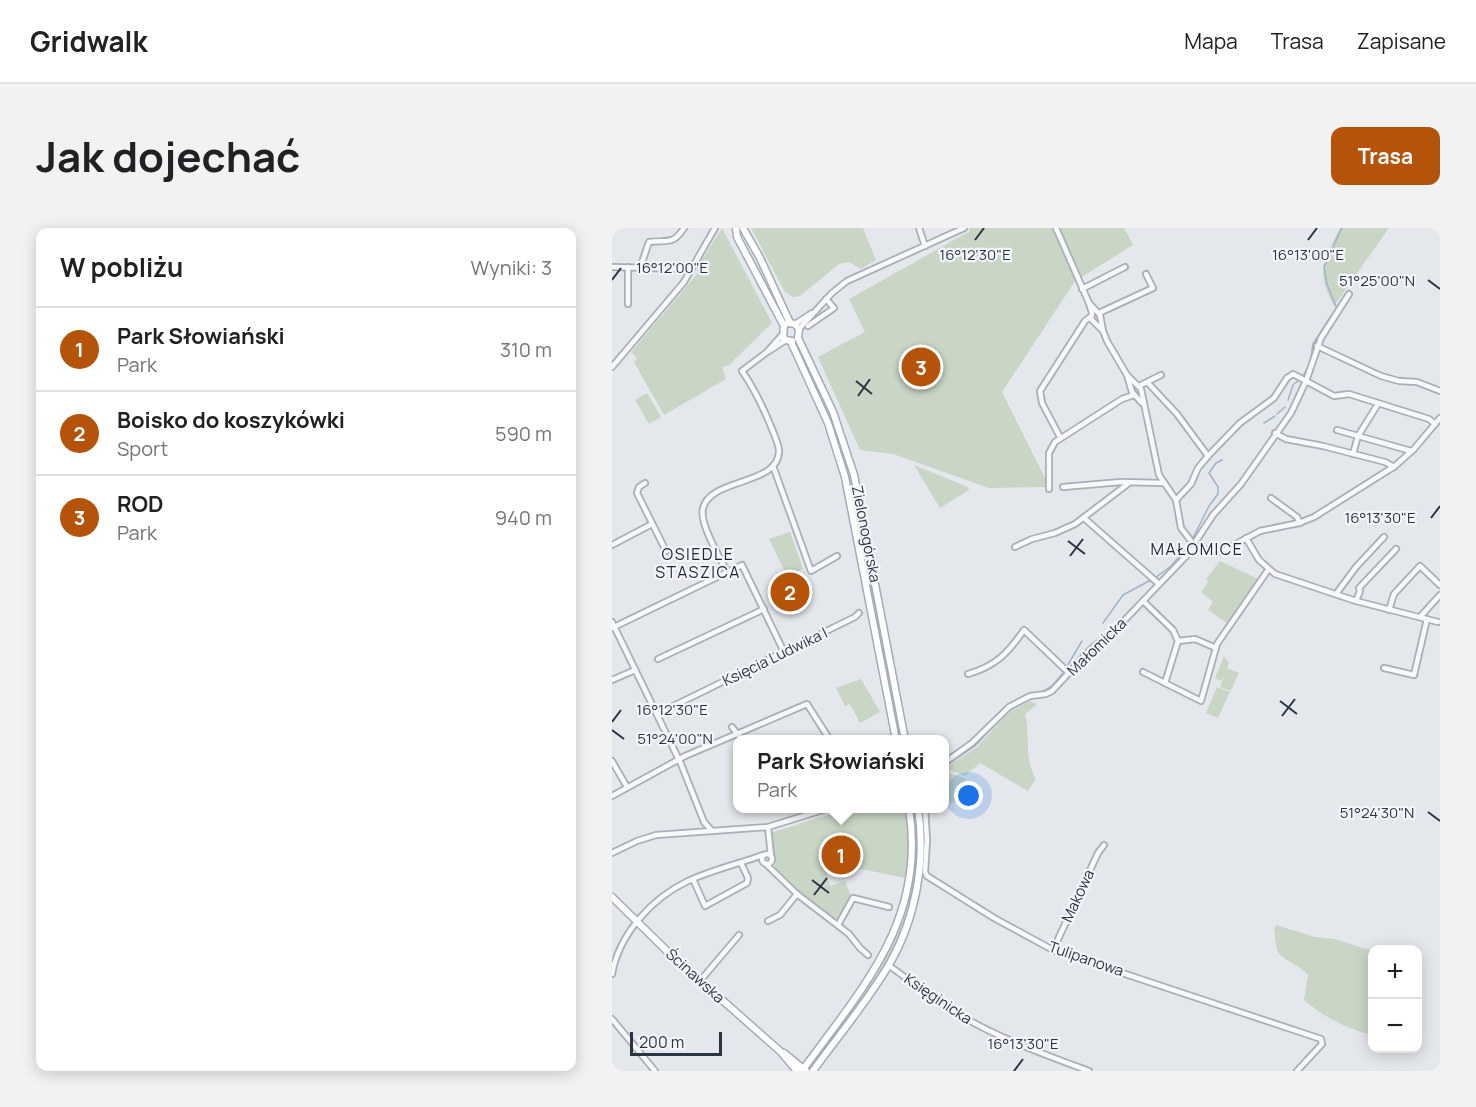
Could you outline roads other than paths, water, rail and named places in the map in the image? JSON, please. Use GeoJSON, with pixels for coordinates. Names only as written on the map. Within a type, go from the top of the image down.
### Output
{"type":"FeatureCollection","features":[{"type":"Feature","properties":{"kind":"main road"},"geometry":{"type":"LineString","coordinates":[[736,228],[737,237],[792,326]]}},
{"type":"Feature","properties":{"kind":"main road"},"geometry":{"type":"LineString","coordinates":[[743,228],[758,255],[792,326],[798,339],[786,339],[792,326]]}},
{"type":"Feature","properties":{"kind":"main road","name":"Zielonogórska"},"geometry":{"type":"LineString","coordinates":[[786,339],[825,416],[844,474],[895,735]]}},
{"type":"Feature","properties":{"kind":"main road","name":"Zielonogórska"},"geometry":{"type":"LineString","coordinates":[[798,339],[832,410],[854,475],[904,735]]}},
{"type":"Feature","properties":{"kind":"main road"},"geometry":{"type":"LineString","coordinates":[[802,1071],[876,967],[896,929],[906,898],[911,868],[912,837],[910,813]]}},
{"type":"Feature","properties":{"kind":"main road"},"geometry":{"type":"LineString","coordinates":[[815,1069],[888,966],[908,921],[916,891],[921,843],[918,813]]}},
{"type":"Feature","properties":{"kind":"main road","name":"Ścinawska"},"geometry":{"type":"LineString","coordinates":[[612,897],[700,981],[781,1052],[793,1066],[802,1071]]}},
{"type":"Feature","properties":{"kind":"main road"},"geometry":{"type":"LineString","coordinates":[[793,1066],[814,1054]]}},
{"type":"Feature","properties":{"kind":"street"},"geometry":{"type":"LineString","coordinates":[[640,268],[649,242],[673,241],[684,228]]}},
{"type":"Feature","properties":{"kind":"street"},"geometry":{"type":"LineString","coordinates":[[612,367],[684,282],[689,269],[715,228]]}},
{"type":"Feature","properties":{"kind":"street"},"geometry":{"type":"LineString","coordinates":[[919,228],[925,246]]}},
{"type":"Feature","properties":{"kind":"street"},"geometry":{"type":"LineString","coordinates":[[792,326],[814,312],[826,299],[854,277],[964,228]]}},
{"type":"Feature","properties":{"kind":"street"},"geometry":{"type":"LineString","coordinates":[[1056,228],[1082,289],[1143,405],[1159,475],[1176,500],[1180,524],[1194,546],[1219,553],[1260,531],[1300,523],[1321,513],[1394,467],[1411,452],[1440,418]]}},
{"type":"Feature","properties":{"kind":"street"},"geometry":{"type":"LineString","coordinates":[[612,267],[689,269]]}},
{"type":"Feature","properties":{"kind":"street"},"geometry":{"type":"LineString","coordinates":[[628,267],[628,304]]}},
{"type":"Feature","properties":{"kind":"street"},"geometry":{"type":"LineString","coordinates":[[1082,289],[1125,267]]}},
{"type":"Feature","properties":{"kind":"street"},"geometry":{"type":"LineString","coordinates":[[1060,437],[1042,403],[1040,391],[1083,326],[1153,288],[1146,274]]}},
{"type":"Feature","properties":{"kind":"street","name":"Małomicka"},"geometry":{"type":"LineString","coordinates":[[949,760],[973,742],[1005,710],[1029,696],[1050,693],[1143,601],[1194,546],[1214,513],[1241,484],[1298,400],[1317,346],[1349,294]]}},
{"type":"Feature","properties":{"kind":"street"},"geometry":{"type":"LineString","coordinates":[[808,326],[834,308],[826,299]]}},
{"type":"Feature","properties":{"kind":"street"},"geometry":{"type":"LineString","coordinates":[[727,572],[704,524],[703,508],[706,501],[717,491],[768,471],[778,456],[778,445],[758,396],[742,371],[786,339]]}},
{"type":"Feature","properties":{"kind":"street"},"geometry":{"type":"LineString","coordinates":[[1317,346],[1381,376],[1399,381],[1417,382],[1440,391]]}},
{"type":"Feature","properties":{"kind":"street"},"geometry":{"type":"LineString","coordinates":[[1176,500],[1191,484],[1198,468],[1208,456],[1240,423],[1274,398],[1290,376],[1296,374],[1334,396],[1348,394],[1429,419],[1435,424]]}},
{"type":"Feature","properties":{"kind":"street"},"geometry":{"type":"LineString","coordinates":[[1049,489],[1049,453],[1052,445],[1060,437],[1161,375]]}},
{"type":"Feature","properties":{"kind":"street"},"geometry":{"type":"LineString","coordinates":[[1148,383],[1177,414],[1208,456]]}},
{"type":"Feature","properties":{"kind":"street"},"geometry":{"type":"LineString","coordinates":[[1353,454],[1358,436],[1378,404]]}},
{"type":"Feature","properties":{"kind":"street"},"geometry":{"type":"LineString","coordinates":[[1337,430],[1411,452]]}},
{"type":"Feature","properties":{"kind":"street"},"geometry":{"type":"LineString","coordinates":[[1275,433],[1290,440],[1385,462],[1394,467]]}},
{"type":"Feature","properties":{"kind":"street"},"geometry":{"type":"LineString","coordinates":[[773,466],[811,571],[837,556]]}},
{"type":"Feature","properties":{"kind":"street"},"geometry":{"type":"LineString","coordinates":[[645,483],[639,487],[637,493],[666,551]]}},
{"type":"Feature","properties":{"kind":"street"},"geometry":{"type":"LineString","coordinates":[[1015,547],[1039,536],[1067,529],[1130,483]]}},
{"type":"Feature","properties":{"kind":"street"},"geometry":{"type":"LineString","coordinates":[[1063,487],[1164,483]]}},
{"type":"Feature","properties":{"kind":"street"},"geometry":{"type":"LineString","coordinates":[[1270,498],[1297,518],[1300,523]]}},
{"type":"Feature","properties":{"kind":"street"},"geometry":{"type":"LineString","coordinates":[[1084,518],[1159,584]]}},
{"type":"Feature","properties":{"kind":"street"},"geometry":{"type":"LineString","coordinates":[[612,545],[652,524]]}},
{"type":"Feature","properties":{"kind":"street"},"geometry":{"type":"LineString","coordinates":[[1336,594],[1356,567],[1384,537]]}},
{"type":"Feature","properties":{"kind":"street"},"geometry":{"type":"LineString","coordinates":[[1246,538],[1259,560],[1268,570],[1280,576],[1356,602],[1438,622]]}},
{"type":"Feature","properties":{"kind":"street"},"geometry":{"type":"LineString","coordinates":[[1356,602],[1359,588],[1396,549]]}},
{"type":"Feature","properties":{"kind":"street"},"geometry":{"type":"LineString","coordinates":[[613,628],[742,565],[784,652]]}},
{"type":"Feature","properties":{"kind":"street"},"geometry":{"type":"LineString","coordinates":[[1389,610],[1394,594],[1420,566],[1440,585]]}},
{"type":"Feature","properties":{"kind":"street"},"geometry":{"type":"LineString","coordinates":[[1143,672],[1201,701],[1216,648],[1239,609],[1268,570]]}},
{"type":"Feature","properties":{"kind":"street"},"geometry":{"type":"LineString","coordinates":[[1420,617],[1440,595]]}},
{"type":"Feature","properties":{"kind":"street"},"geometry":{"type":"LineString","coordinates":[[1143,601],[1173,630],[1179,641],[1165,683]]}},
{"type":"Feature","properties":{"kind":"street"},"geometry":{"type":"LineString","coordinates":[[658,659],[764,609]]}},
{"type":"Feature","properties":{"kind":"street","name":"Księcia Ludwika I"},"geometry":{"type":"LineString","coordinates":[[657,714],[855,618],[859,613]]}},
{"type":"Feature","properties":{"kind":"street"},"geometry":{"type":"LineString","coordinates":[[1384,668],[1414,675],[1427,619]]}},
{"type":"Feature","properties":{"kind":"street"},"geometry":{"type":"LineString","coordinates":[[612,622],[679,759],[699,809],[705,831]]}},
{"type":"Feature","properties":{"kind":"street"},"geometry":{"type":"LineString","coordinates":[[968,674],[986,669],[999,659],[1013,646],[1024,630],[1069,673]]}},
{"type":"Feature","properties":{"kind":"street"},"geometry":{"type":"LineString","coordinates":[[1179,641],[1195,639],[1216,648]]}},
{"type":"Feature","properties":{"kind":"street"},"geometry":{"type":"LineString","coordinates":[[612,680],[635,670]]}},
{"type":"Feature","properties":{"kind":"street"},"geometry":{"type":"LineString","coordinates":[[612,796],[679,759],[807,704],[827,735]]}},
{"type":"Feature","properties":{"kind":"street"},"geometry":{"type":"LineString","coordinates":[[732,727],[737,733]]}},
{"type":"Feature","properties":{"kind":"street"},"geometry":{"type":"LineString","coordinates":[[612,761],[627,787]]}},
{"type":"Feature","properties":{"kind":"street"},"geometry":{"type":"LineString","coordinates":[[612,855],[620,849],[651,836],[768,827],[813,813]]}},
{"type":"Feature","properties":{"kind":"street","name":"Tulipanowa"},"geometry":{"type":"LineString","coordinates":[[925,813],[927,840],[925,869],[927,876],[994,918],[1053,950],[1321,1039],[1322,1045],[1297,1071]]}},
{"type":"Feature","properties":{"kind":"street"},"geometry":{"type":"LineString","coordinates":[[703,823],[712,831]]}},
{"type":"Feature","properties":{"kind":"street"},"geometry":{"type":"LineString","coordinates":[[695,832],[703,823]]}},
{"type":"Feature","properties":{"kind":"street"},"geometry":{"type":"LineString","coordinates":[[768,827],[772,858],[782,879]]}},
{"type":"Feature","properties":{"kind":"street"},"geometry":{"type":"LineString","coordinates":[[765,863],[764,854],[770,843]]}},
{"type":"Feature","properties":{"kind":"street","name":"Makowa"},"geometry":{"type":"LineString","coordinates":[[1053,950],[1098,853],[1104,845]]}},
{"type":"Feature","properties":{"kind":"street"},"geometry":{"type":"LineString","coordinates":[[612,974],[617,954],[637,922],[665,896],[693,879],[764,854],[772,858]]}},
{"type":"Feature","properties":{"kind":"street"},"geometry":{"type":"LineString","coordinates":[[765,863],[772,858]]}},
{"type":"Feature","properties":{"kind":"street"},"geometry":{"type":"LineString","coordinates":[[749,860],[765,863],[797,894],[838,925],[868,955]]}},
{"type":"Feature","properties":{"kind":"street"},"geometry":{"type":"LineString","coordinates":[[693,879],[705,906],[747,883],[748,878],[741,863]]}},
{"type":"Feature","properties":{"kind":"street"},"geometry":{"type":"LineString","coordinates":[[768,921],[780,915],[797,894]]}},
{"type":"Feature","properties":{"kind":"street"},"geometry":{"type":"LineString","coordinates":[[838,925],[853,898],[889,907]]}},
{"type":"Feature","properties":{"kind":"street"},"geometry":{"type":"LineString","coordinates":[[700,981],[739,935]]}},
{"type":"Feature","properties":{"kind":"street","name":"Księginicka"},"geometry":{"type":"LineString","coordinates":[[888,966],[970,1022],[1089,1071]]}},
{"type":"Feature","properties":{"kind":"street"},"geometry":{"type":"LineString","coordinates":[[612,1018],[655,1071]]}},
{"type":"Feature","properties":{"kind":"waterway"},"geometry":{"type":"LineString","coordinates":[[1337,309],[1327,284],[1324,266],[1342,228]]}},
{"type":"Feature","properties":{"kind":"waterway"},"geometry":{"type":"LineString","coordinates":[[1310,363],[1313,344],[1331,316]]}},
{"type":"Feature","properties":{"kind":"waterway"},"geometry":{"type":"LineString","coordinates":[[1303,376],[1308,368]]}},
{"type":"Feature","properties":{"kind":"waterway"},"geometry":{"type":"LineString","coordinates":[[1288,400],[1293,385],[1299,380]]}},
{"type":"Feature","properties":{"kind":"waterway"},"geometry":{"type":"LineString","coordinates":[[1277,414],[1285,407]]}},
{"type":"Feature","properties":{"kind":"waterway"},"geometry":{"type":"LineString","coordinates":[[1264,423],[1275,416]]}},
{"type":"Feature","properties":{"kind":"waterway"},"geometry":{"type":"LineString","coordinates":[[1193,538],[1209,506],[1218,494],[1218,487],[1209,473],[1216,463],[1222,460]]}},
{"type":"Feature","properties":{"kind":"waterway"},"geometry":{"type":"LineString","coordinates":[[1155,578],[1171,566],[1190,544]]}},
{"type":"Feature","properties":{"kind":"waterway"},"geometry":{"type":"LineString","coordinates":[[1103,623],[1123,595],[1151,580]]}},
{"type":"Feature","properties":{"kind":"waterway"},"geometry":{"type":"LineString","coordinates":[[1066,668],[1082,641]]}},
{"type":"Feature","properties":{"kind":"waterway"},"geometry":{"type":"LineString","coordinates":[[1042,692],[1052,686],[1064,672]]}},
{"type":"Feature","properties":{"kind":"waterway"},"geometry":{"type":"LineString","coordinates":[[1007,712],[1034,697]]}},
{"type":"Feature","properties":{"kind":"waterway"},"geometry":{"type":"LineString","coordinates":[[949,764],[975,746],[997,722]]}},
{"type":"Feature","properties":{"kind":"place","name":"ROD"},"geometry":{"type":"Point","coordinates":[921,367]}},
{"type":"Feature","properties":{"kind":"place","name":"Boisko do koszykówki"},"geometry":{"type":"Point","coordinates":[790,592]}},
{"type":"Feature","properties":{"kind":"place","name":"Park Słowiański"},"geometry":{"type":"Point","coordinates":[841,855]}},
{"type":"Feature","properties":{"kind":"district","name":"MAŁOMICE"},"geometry":{"type":"Point","coordinates":[1197,549]}},
{"type":"Feature","properties":{"kind":"district","name":"OSIEDLE STASZICA"},"geometry":{"type":"Point","coordinates":[698,563]}}]}
